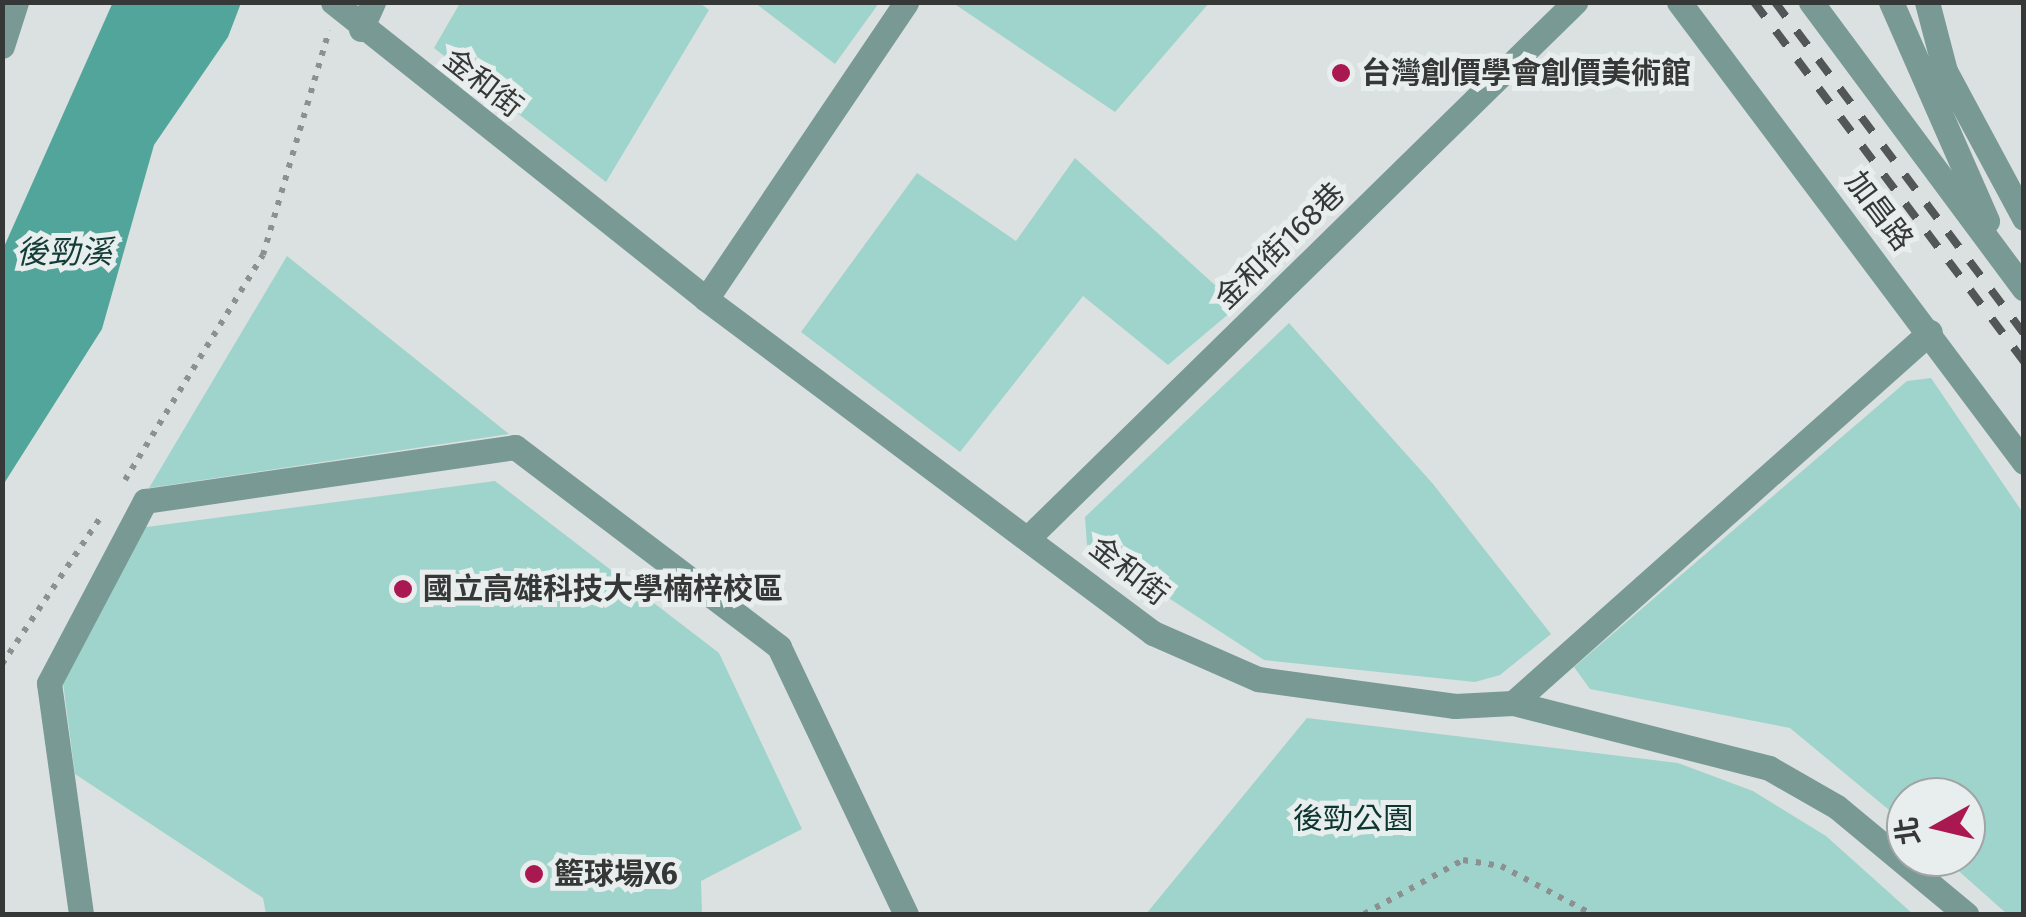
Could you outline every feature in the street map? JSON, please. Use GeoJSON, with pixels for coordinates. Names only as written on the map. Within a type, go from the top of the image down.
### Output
{"type":"FeatureCollection","features":[{"type":"Feature","properties":{"kind":"street"},"geometry":{"type":"LineString","coordinates":[[2,46],[16,2]]}},
{"type":"Feature","properties":{"kind":"street"},"geometry":{"type":"LineString","coordinates":[[362,29],[373,2]]}},
{"type":"Feature","properties":{"kind":"street"},"geometry":{"type":"LineString","coordinates":[[706,299],[906,2]]}},
{"type":"Feature","properties":{"kind":"street","name":"金和街168巷"},"geometry":{"type":"LineString","coordinates":[[1031,535],[1575,2]]}},
{"type":"Feature","properties":{"kind":"street","name":"加昌路"},"geometry":{"type":"LineString","coordinates":[[1679,2],[2024,462]]}},
{"type":"Feature","properties":{"kind":"street"},"geometry":{"type":"LineString","coordinates":[[1703,2],[1736,76]]}},
{"type":"Feature","properties":{"kind":"street"},"geometry":{"type":"LineString","coordinates":[[1811,2],[2024,289]]}},
{"type":"Feature","properties":{"kind":"street"},"geometry":{"type":"LineString","coordinates":[[1890,2],[2006,262]]}},
{"type":"Feature","properties":{"kind":"street"},"geometry":{"type":"LineString","coordinates":[[1927,2],[1945,71],[2024,218]]}},
{"type":"Feature","properties":{"kind":"street","name":"金和街"},"geometry":{"type":"LineString","coordinates":[[334,3],[706,299],[1031,535],[1153,633],[1258,679],[1454,706],[1512,702],[1769,768],[1837,806],[1966,914]]}},
{"type":"Feature","properties":{"kind":"street"},"geometry":{"type":"LineString","coordinates":[[1512,702],[1930,332]]}},
{"type":"Feature","properties":{"kind":"street"},"geometry":{"type":"LineString","coordinates":[[81,914],[49,683],[145,501],[515,447],[779,647],[906,914]]}},
{"type":"Feature","properties":{"kind":"path"},"geometry":{"type":"LineString","coordinates":[[116,494],[263,254],[304,141],[334,3]]}},
{"type":"Feature","properties":{"kind":"path"},"geometry":{"type":"LineString","coordinates":[[2,664],[106,510]]}},
{"type":"Feature","properties":{"kind":"path"},"geometry":{"type":"LineString","coordinates":[[1364,914],[1463,860],[1502,866],[1592,914]]}},
{"type":"Feature","properties":{"kind":"green space"},"geometry":{"type":"Polygon","coordinates":[[[1209,2],[1115,112],[953,3],[1209,2]]]}},
{"type":"Feature","properties":{"kind":"green space"},"geometry":{"type":"Polygon","coordinates":[[[460,3],[700,3],[709,10],[606,182],[434,48],[460,3]]]}},
{"type":"Feature","properties":{"kind":"green space"},"geometry":{"type":"Polygon","coordinates":[[[755,3],[879,3],[835,64],[755,3]]]}},
{"type":"Feature","properties":{"kind":"green space"},"geometry":{"type":"Polygon","coordinates":[[[1075,158],[1238,306],[1168,365],[1083,296],[960,452],[801,332],[917,173],[1016,241],[1075,158]]]}},
{"type":"Feature","properties":{"kind":"green space"},"geometry":{"type":"Polygon","coordinates":[[[287,256],[509,434],[149,488],[287,256]]]}},
{"type":"Feature","properties":{"kind":"green space"},"geometry":{"type":"Polygon","coordinates":[[[1289,323],[1433,484],[1551,634],[1500,675],[1475,682],[1264,660],[1087,545],[1085,517],[1289,323]]]}},
{"type":"Feature","properties":{"kind":"green space"},"geometry":{"type":"Polygon","coordinates":[[[1931,378],[2023,513],[2023,914],[2007,914],[1965,877],[1986,877],[1986,777],[1886,777],[1886,807],[1790,728],[1590,689],[1574,667],[1907,381],[1931,378]]]}},
{"type":"Feature","properties":{"kind":"green space"},"geometry":{"type":"Polygon","coordinates":[[[495,481],[719,653],[802,829],[701,881],[702,914],[266,914],[263,898],[75,774],[63,683],[139,528],[495,481]]]}},
{"type":"Feature","properties":{"kind":"green space","name":"後勁公園"},"geometry":{"type":"Polygon","coordinates":[[[1307,718],[1678,763],[1753,791],[1826,836],[1913,914],[1146,914],[1307,718]]]}},
{"type":"Feature","properties":{"kind":"water","name":"後勁溪"},"geometry":{"type":"Polygon","coordinates":[[[113,2],[241,3],[228,37],[154,145],[102,329],[3,485],[3,249],[113,2]]]}},
{"type":"Feature","properties":{"kind":"railway"},"geometry":{"type":"LineString","coordinates":[[1754,2],[2024,362]]}},
{"type":"Feature","properties":{"kind":"railway"},"geometry":{"type":"LineString","coordinates":[[1775,2],[2024,334]]}},
{"type":"Feature","properties":{"kind":"place","name":"台灣創價學會創價美術館"},"geometry":{"type":"Point","coordinates":[1341,73]}},
{"type":"Feature","properties":{"kind":"place","name":"國立高雄科技大學楠梓校區"},"geometry":{"type":"Point","coordinates":[403,589]}},
{"type":"Feature","properties":{"kind":"place","name":"籃球場X6"},"geometry":{"type":"Point","coordinates":[534,874]}}]}
